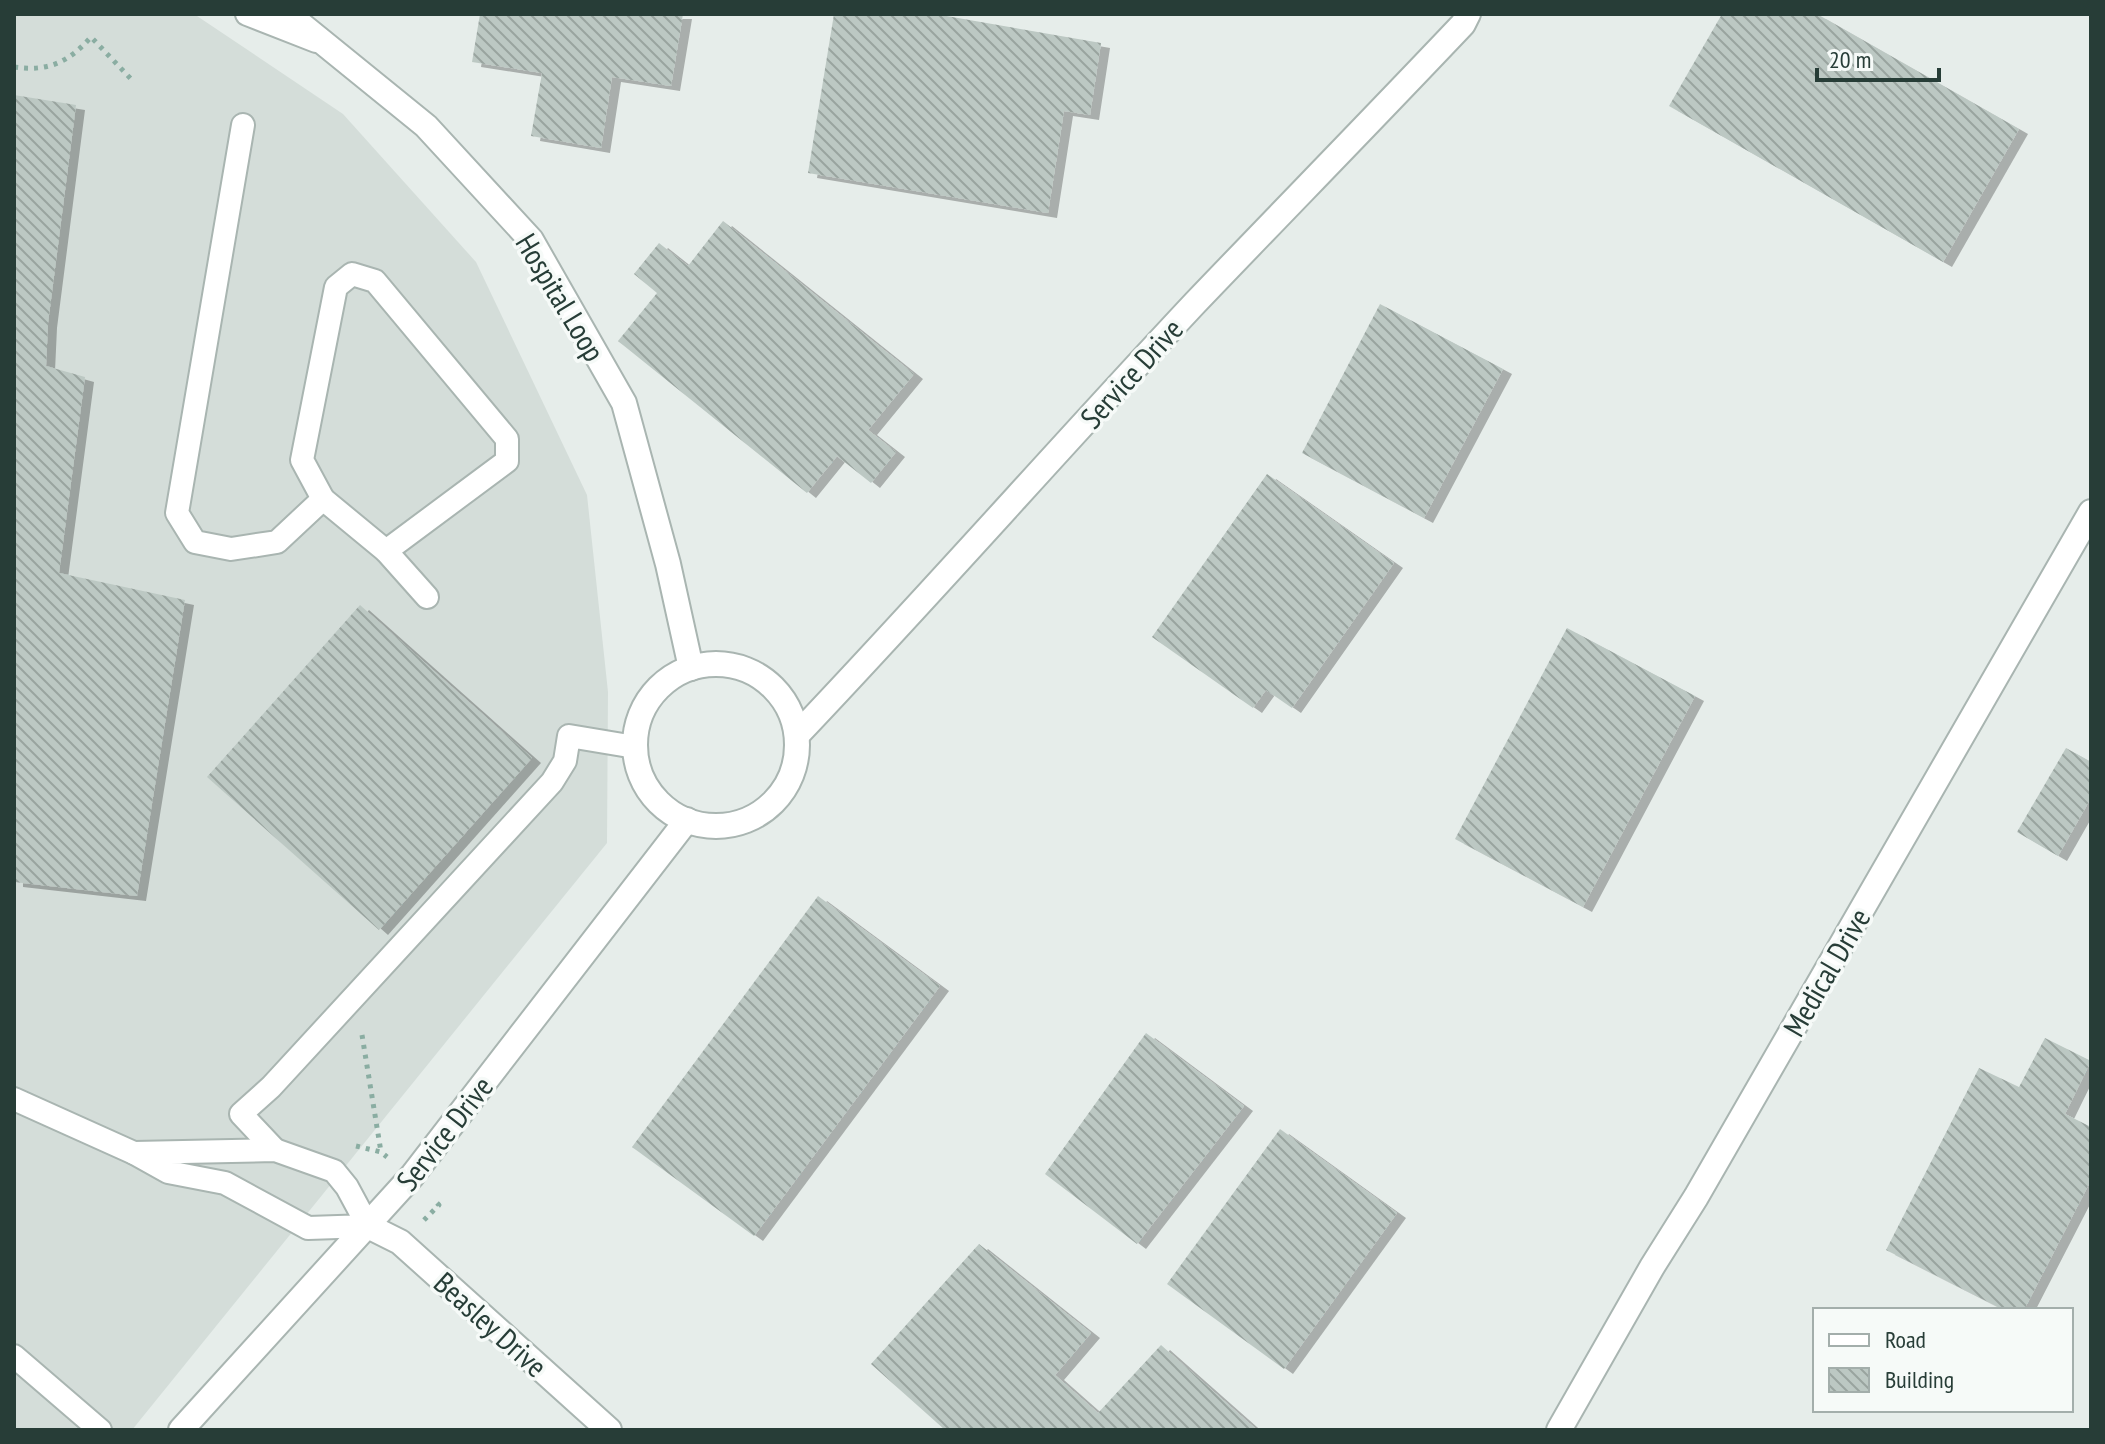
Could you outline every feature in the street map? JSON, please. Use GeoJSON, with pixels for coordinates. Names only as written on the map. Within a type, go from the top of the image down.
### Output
{"type":"FeatureCollection","features":[{"type":"Feature","properties":{"kind":"street","name":"Hospital Loop"},"geometry":{"type":"LineString","coordinates":[[288,14],[426,126],[531,240],[624,403],[668,564],[691,668]]}},
{"type":"Feature","properties":{"kind":"street","name":"Service Drive"},"geometry":{"type":"LineString","coordinates":[[797,735],[889,639],[1194,304],[1463,24],[1468,14]]}},
{"type":"Feature","properties":{"kind":"street","name":"Medical Drive"},"geometry":{"type":"LineString","coordinates":[[1559,1430],[2091,512]]}},
{"type":"Feature","properties":{"kind":"street"},"geometry":{"type":"LineString","coordinates":[[715,664],[738,667],[760,677],[777,692],[790,712],[797,735],[797,754],[792,774],[782,794],[768,807],[735,824],[707,826],[669,812],[651,793],[639,771],[635,747],[639,720],[650,698],[668,679],[691,668],[715,664]]}},
{"type":"Feature","properties":{"kind":"street","name":"Service Drive"},"geometry":{"type":"LineString","coordinates":[[181,1430],[412,1176],[687,820]]}},
{"type":"Feature","properties":{"kind":"street","name":"Beasley Drive"},"geometry":{"type":"LineString","coordinates":[[368,1226],[400,1242],[609,1430]]}},
{"type":"Feature","properties":{"kind":"lane"},"geometry":{"type":"LineString","coordinates":[[247,14],[329,46]]}},
{"type":"Feature","properties":{"kind":"lane"},"geometry":{"type":"LineString","coordinates":[[243,125],[177,513],[195,542],[231,549],[277,542],[323,499]]}},
{"type":"Feature","properties":{"kind":"lane"},"geometry":{"type":"LineString","coordinates":[[386,551],[507,461],[507,439],[375,281],[352,274],[336,287],[302,460],[323,499],[386,551],[427,597]]}},
{"type":"Feature","properties":{"kind":"lane"},"geometry":{"type":"LineString","coordinates":[[275,1150],[241,1114],[271,1087],[552,782],[565,761],[569,736],[635,747]]}},
{"type":"Feature","properties":{"kind":"lane"},"geometry":{"type":"LineString","coordinates":[[14,1099],[134,1153],[168,1172],[225,1183],[308,1228],[368,1226],[347,1187],[334,1171],[275,1150],[134,1153]]}},
{"type":"Feature","properties":{"kind":"lane"},"geometry":{"type":"LineString","coordinates":[[14,1356],[100,1430]]}},
{"type":"Feature","properties":{"kind":"path"},"geometry":{"type":"LineString","coordinates":[[14,67],[26,69],[57,64],[75,56],[91,37],[132,80]]}},
{"type":"Feature","properties":{"kind":"path"},"geometry":{"type":"LineString","coordinates":[[354,1146],[381,1152],[361,1029]]}},
{"type":"Feature","properties":{"kind":"shaded area"},"geometry":{"type":"Polygon","coordinates":[[[14,14],[194,14],[343,114],[476,262],[587,495],[608,692],[607,843],[132,1430],[14,1430],[14,14]]]}},
{"type":"Feature","properties":{"kind":"building"},"geometry":{"type":"Polygon","coordinates":[[[480,14],[683,14],[671,86],[612,77],[601,148],[531,136],[542,73],[472,62],[480,14]]]}},
{"type":"Feature","properties":{"kind":"building"},"geometry":{"type":"Polygon","coordinates":[[[834,14],[935,14],[1101,43],[1090,115],[1064,111],[1048,213],[808,173],[834,14]]]}},
{"type":"Feature","properties":{"kind":"building"},"geometry":{"type":"Polygon","coordinates":[[[1722,14],[1817,14],[2019,129],[1943,262],[1669,106],[1722,14]]]}},
{"type":"Feature","properties":{"kind":"building"},"geometry":{"type":"Polygon","coordinates":[[[14,95],[76,105],[48,323],[46,366],[85,377],[59,573],[185,600],[137,896],[14,882],[14,95]]]}},
{"type":"Feature","properties":{"kind":"building"},"geometry":{"type":"Polygon","coordinates":[[[723,221],[914,374],[868,430],[896,452],[871,483],[837,456],[807,493],[618,341],[657,293],[634,274],[659,243],[688,266],[723,221]]]}},
{"type":"Feature","properties":{"kind":"building"},"geometry":{"type":"Polygon","coordinates":[[[1380,304],[1503,369],[1424,518],[1302,453],[1380,304]]]}},
{"type":"Feature","properties":{"kind":"building"},"geometry":{"type":"Polygon","coordinates":[[[1267,474],[1394,563],[1292,708],[1266,690],[1253,708],[1152,637],[1267,474]]]}},
{"type":"Feature","properties":{"kind":"building"},"geometry":{"type":"Polygon","coordinates":[[[360,605],[532,758],[379,930],[207,777],[360,605]]]}},
{"type":"Feature","properties":{"kind":"building"},"geometry":{"type":"Polygon","coordinates":[[[1567,628],[1695,696],[1583,907],[1455,839],[1567,628]]]}},
{"type":"Feature","properties":{"kind":"building"},"geometry":{"type":"Polygon","coordinates":[[[2066,748],[2091,762],[2091,798],[2058,856],[2017,832],[2066,748]]]}},
{"type":"Feature","properties":{"kind":"building"},"geometry":{"type":"Polygon","coordinates":[[[818,896],[940,986],[754,1236],[632,1147],[818,896]]]}},
{"type":"Feature","properties":{"kind":"building"},"geometry":{"type":"Polygon","coordinates":[[[1146,1033],[1244,1106],[1137,1244],[1045,1174],[1146,1033]]]}},
{"type":"Feature","properties":{"kind":"building"},"geometry":{"type":"Polygon","coordinates":[[[2045,1038],[2091,1061],[2065,1114],[2091,1127],[2091,1180],[2025,1308],[2000,1308],[1886,1250],[1979,1068],[2019,1087],[2045,1038]]]}},
{"type":"Feature","properties":{"kind":"building"},"geometry":{"type":"Polygon","coordinates":[[[1280,1129],[1397,1213],[1284,1369],[1167,1284],[1280,1129]]]}},
{"type":"Feature","properties":{"kind":"building"},"geometry":{"type":"Polygon","coordinates":[[[979,1244],[1091,1333],[1055,1375],[1098,1413],[1161,1345],[1257,1430],[945,1430],[871,1364],[979,1244]]]}}]}
